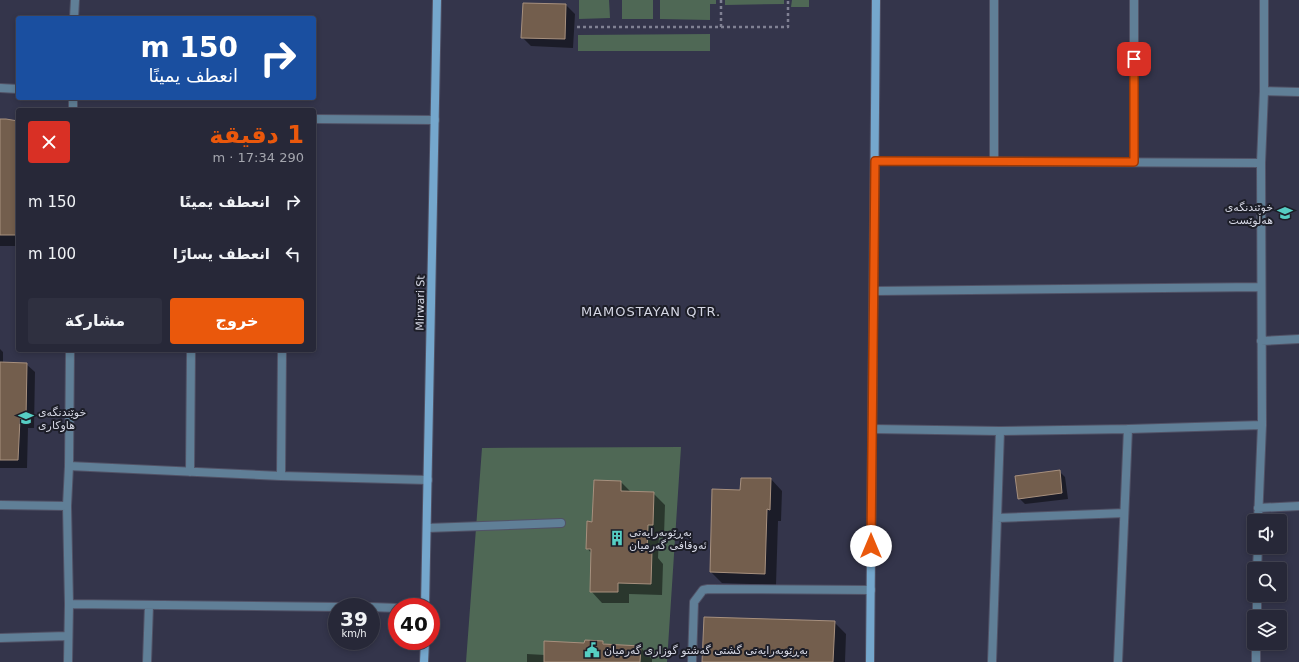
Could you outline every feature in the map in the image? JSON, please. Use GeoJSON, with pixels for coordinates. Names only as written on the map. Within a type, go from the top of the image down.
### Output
{"type":"FeatureCollection","features":[{"type":"Feature","properties":{"kind":"street"},"geometry":{"type":"LineString","coordinates":[[74,16],[75,0]]}},
{"type":"Feature","properties":{"kind":"street","name":"Mirwari St"},"geometry":{"type":"LineString","coordinates":[[425,598],[437,0]]}},
{"type":"Feature","properties":{"kind":"street"},"geometry":{"type":"LineString","coordinates":[[870,662],[876,0]]}},
{"type":"Feature","properties":{"kind":"street"},"geometry":{"type":"LineString","coordinates":[[994,0],[994,161]]}},
{"type":"Feature","properties":{"kind":"street"},"geometry":{"type":"LineString","coordinates":[[1134,0],[1134,162]]}},
{"type":"Feature","properties":{"kind":"street"},"geometry":{"type":"LineString","coordinates":[[1258,514],[1262,425],[1260,163],[1264,91],[1264,0]]}},
{"type":"Feature","properties":{"kind":"street"},"geometry":{"type":"LineString","coordinates":[[0,88],[16,89]]}},
{"type":"Feature","properties":{"kind":"street"},"geometry":{"type":"LineString","coordinates":[[1264,91],[1299,92]]}},
{"type":"Feature","properties":{"kind":"street"},"geometry":{"type":"LineString","coordinates":[[316,119],[435,120]]}},
{"type":"Feature","properties":{"kind":"street"},"geometry":{"type":"LineString","coordinates":[[875,161],[1260,163]]}},
{"type":"Feature","properties":{"kind":"street"},"geometry":{"type":"LineString","coordinates":[[874,291],[1261,287]]}},
{"type":"Feature","properties":{"kind":"street"},"geometry":{"type":"LineString","coordinates":[[1261,340],[1299,340]]}},
{"type":"Feature","properties":{"kind":"street"},"geometry":{"type":"LineString","coordinates":[[68,662],[69,604],[66,506],[69,466],[70,352]]}},
{"type":"Feature","properties":{"kind":"street"},"geometry":{"type":"LineString","coordinates":[[190,472],[191,352]]}},
{"type":"Feature","properties":{"kind":"street"},"geometry":{"type":"LineString","coordinates":[[281,476],[282,352]]}},
{"type":"Feature","properties":{"kind":"street"},"geometry":{"type":"LineString","coordinates":[[872,429],[1000,431],[1262,425]]}},
{"type":"Feature","properties":{"kind":"street"},"geometry":{"type":"LineString","coordinates":[[1118,662],[1128,429]]}},
{"type":"Feature","properties":{"kind":"street"},"geometry":{"type":"LineString","coordinates":[[992,662],[1000,431]]}},
{"type":"Feature","properties":{"kind":"street"},"geometry":{"type":"LineString","coordinates":[[69,466],[281,476],[428,480]]}},
{"type":"Feature","properties":{"kind":"street"},"geometry":{"type":"LineString","coordinates":[[0,505],[66,506]]}},
{"type":"Feature","properties":{"kind":"street"},"geometry":{"type":"LineString","coordinates":[[1258,508],[1299,506]]}},
{"type":"Feature","properties":{"kind":"street"},"geometry":{"type":"LineString","coordinates":[[997,518],[1124,513]]}},
{"type":"Feature","properties":{"kind":"street"},"geometry":{"type":"LineString","coordinates":[[427,528],[562,523]]}},
{"type":"Feature","properties":{"kind":"street"},"geometry":{"type":"LineString","coordinates":[[692,662],[694,602],[703,590],[871,590]]}},
{"type":"Feature","properties":{"kind":"street"},"geometry":{"type":"LineString","coordinates":[[69,604],[328,607]]}},
{"type":"Feature","properties":{"kind":"street"},"geometry":{"type":"LineString","coordinates":[[147,662],[149,605]]}},
{"type":"Feature","properties":{"kind":"street"},"geometry":{"type":"LineString","coordinates":[[0,638],[68,636]]}},
{"type":"Feature","properties":{"kind":"street"},"geometry":{"type":"LineString","coordinates":[[424,662],[425,650]]}},
{"type":"Feature","properties":{"kind":"street"},"geometry":{"type":"LineString","coordinates":[[1256,650],[1256,662]]}},
{"type":"Feature","properties":{"kind":"path"},"geometry":{"type":"LineString","coordinates":[[721,0],[721,27]]}},
{"type":"Feature","properties":{"kind":"path"},"geometry":{"type":"LineString","coordinates":[[577,27],[788,27],[788,0]]}},
{"type":"Feature","properties":{"kind":"green space"},"geometry":{"type":"Polygon","coordinates":[[[579,0],[609,0],[610,18],[579,19],[579,0]]]}},
{"type":"Feature","properties":{"kind":"green space"},"geometry":{"type":"Polygon","coordinates":[[[622,0],[653,0],[653,19],[622,19],[622,0]]]}},
{"type":"Feature","properties":{"kind":"green space"},"geometry":{"type":"Polygon","coordinates":[[[660,0],[716,0],[716,4],[710,4],[710,20],[660,19],[660,0]]]}},
{"type":"Feature","properties":{"kind":"green space"},"geometry":{"type":"Polygon","coordinates":[[[725,0],[784,0],[784,4],[725,5],[725,0]]]}},
{"type":"Feature","properties":{"kind":"green space"},"geometry":{"type":"Polygon","coordinates":[[[792,0],[809,0],[809,7],[791,7],[792,0]]]}},
{"type":"Feature","properties":{"kind":"green space"},"geometry":{"type":"Polygon","coordinates":[[[710,34],[710,51],[578,51],[578,35],[710,34]]]}},
{"type":"Feature","properties":{"kind":"green space"},"geometry":{"type":"Polygon","coordinates":[[[681,447],[667,662],[466,662],[482,448],[681,447]]]}},
{"type":"Feature","properties":{"kind":"building"},"geometry":{"type":"Polygon","coordinates":[[[523,3],[566,4],[565,39],[521,38],[523,3]]]}},
{"type":"Feature","properties":{"kind":"building"},"geometry":{"type":"Polygon","coordinates":[[[0,119],[6,119],[16,121],[16,235],[0,235],[0,119]]]}},
{"type":"Feature","properties":{"kind":"building"},"geometry":{"type":"Polygon","coordinates":[[[0,362],[27,363],[26,419],[20,419],[18,460],[0,460],[0,362]]]}},
{"type":"Feature","properties":{"kind":"building"},"geometry":{"type":"Polygon","coordinates":[[[1060,470],[1062,493],[1018,499],[1015,476],[1060,470]]]}},
{"type":"Feature","properties":{"kind":"building"},"geometry":{"type":"Polygon","coordinates":[[[741,478],[771,478],[770,510],[767,509],[765,574],[710,572],[712,489],[740,490],[741,478]]]}},
{"type":"Feature","properties":{"kind":"building","name":"بەڕێوبەرایەتی ئەوقافی گەرمیان"},"geometry":{"type":"Polygon","coordinates":[[[594,480],[621,481],[621,491],[654,492],[653,525],[648,525],[647,551],[652,551],[651,584],[618,583],[618,592],[590,592],[591,549],[586,549],[587,521],[592,522],[594,480]]]}},
{"type":"Feature","properties":{"kind":"building"},"geometry":{"type":"Polygon","coordinates":[[[704,617],[835,621],[833,662],[702,662],[704,617]]]}},
{"type":"Feature","properties":{"kind":"building","name":"بەڕێوبەرایەتی گشتی گەشتو گوزاری گەرمیان"},"geometry":{"type":"Polygon","coordinates":[[[585,640],[603,641],[603,644],[641,646],[640,662],[544,662],[544,641],[584,643],[585,640]]]}},
{"type":"Feature","properties":{"kind":"place","name":"خوێندنگەی هەڵوێست"},"geometry":{"type":"Point","coordinates":[1285,213]}},
{"type":"Feature","properties":{"kind":"place","name":"خوێندنگەی هاوکاری"},"geometry":{"type":"Point","coordinates":[26,418]}},
{"type":"Feature","properties":{"kind":"place","name":"بەڕێوبەرایەتی ئەوقافی گەرمیان"},"geometry":{"type":"Point","coordinates":[617,538]}},
{"type":"Feature","properties":{"kind":"place","name":"بەڕێوبەرایەتی گشتی گەشتو گوزاری گەرمیان"},"geometry":{"type":"Point","coordinates":[592,650]}},
{"type":"Feature","properties":{"kind":"district","name":"MAMOSTAYAN QTR."},"geometry":{"type":"Point","coordinates":[651,311]}},
{"type":"Feature","properties":{"kind":"route"},"geometry":{"type":"LineString","coordinates":[[871,546],[875,161],[1134,162],[1134,59]]}}]}
